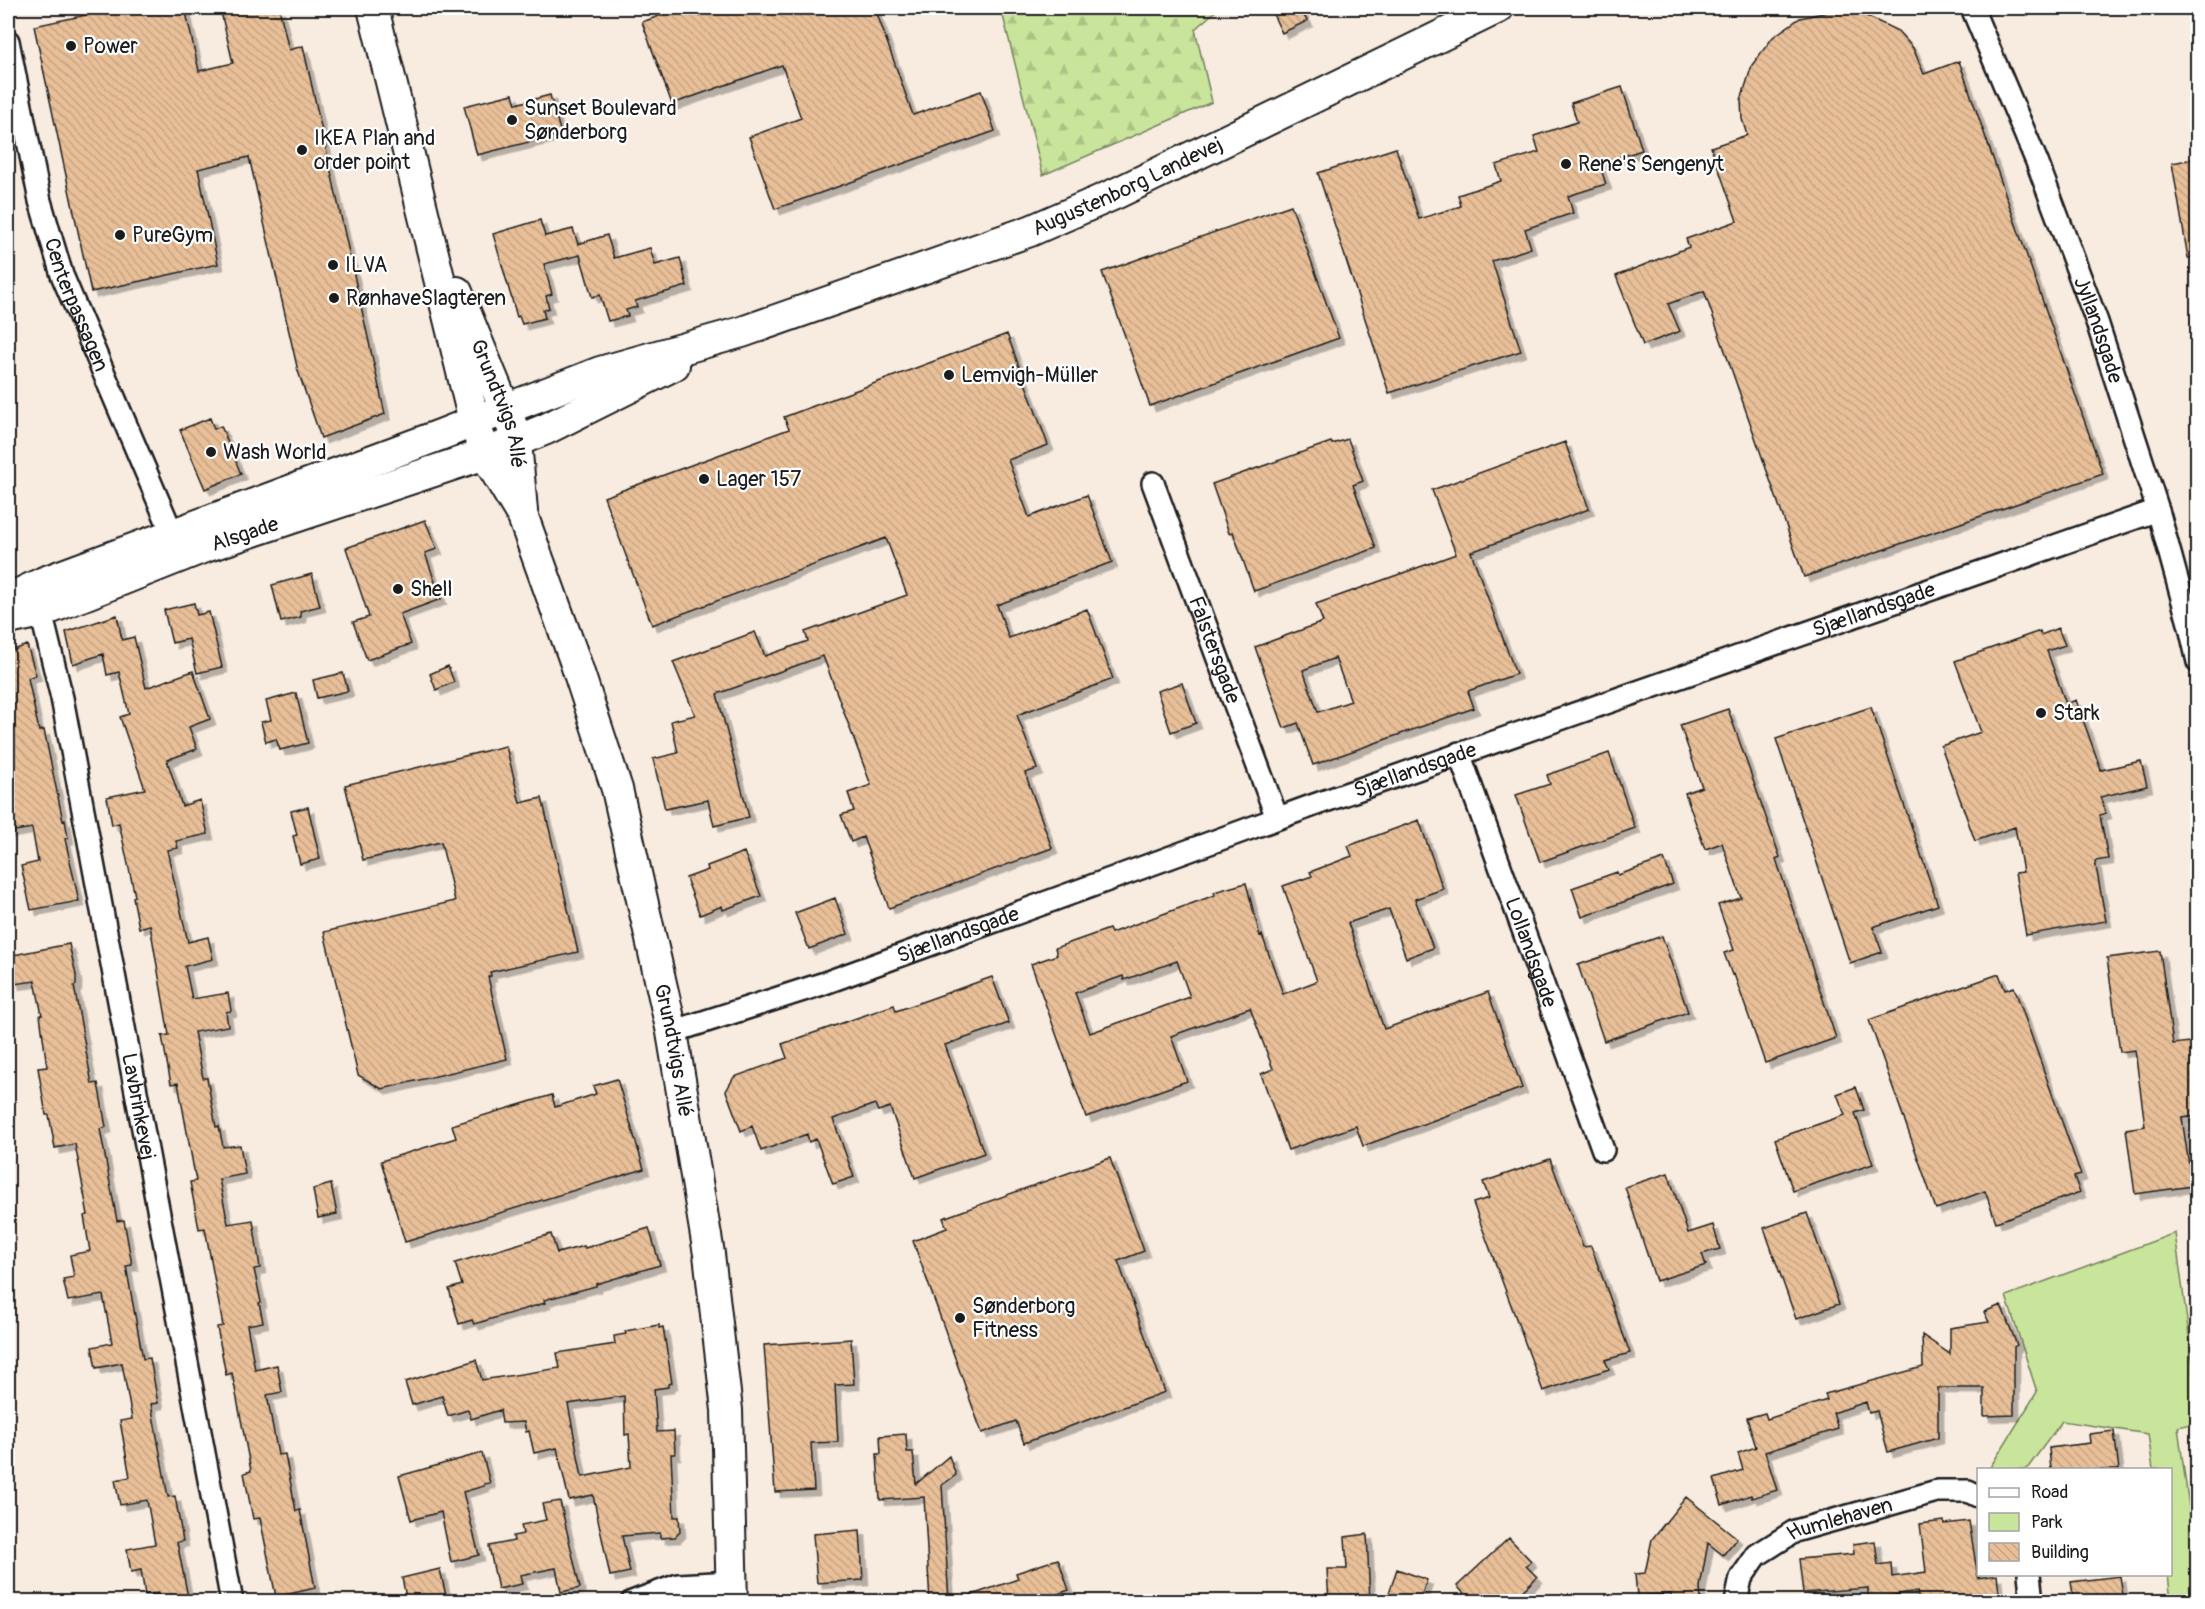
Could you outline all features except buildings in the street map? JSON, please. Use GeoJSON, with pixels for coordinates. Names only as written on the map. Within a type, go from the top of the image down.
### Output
{"type":"FeatureCollection","features":[{"type":"Feature","properties":{"kind":"street","name":"Grundtvigs Allé"},"geometry":{"type":"LineString","coordinates":[[373,8],[479,439],[523,517],[575,661],[617,789],[672,1032],[709,1254],[727,1410],[732,1592]]}},
{"type":"Feature","properties":{"kind":"street","name":"Augustenborg Landevej"},"geometry":{"type":"LineString","coordinates":[[479,439],[511,426],[600,372],[741,332],[1041,226],[1117,193],[1498,8]]}},
{"type":"Feature","properties":{"kind":"street","name":"Jyllandsgade"},"geometry":{"type":"LineString","coordinates":[[1972,8],[2037,162],[2093,312],[2158,510],[2198,662]]}},
{"type":"Feature","properties":{"kind":"street","name":"Centerpassagen"},"geometry":{"type":"LineString","coordinates":[[8,41],[40,201],[62,275],[177,545]]}},
{"type":"Feature","properties":{"kind":"street","name":"Grundtvigs Allé"},"geometry":{"type":"LineString","coordinates":[[428,228],[469,319],[511,426],[523,517]]}},
{"type":"Feature","properties":{"kind":"street","name":"Augustenborg Landevej"},"geometry":{"type":"LineString","coordinates":[[511,426],[546,429],[741,332]]}},
{"type":"Feature","properties":{"kind":"street","name":"Alsgade"},"geometry":{"type":"LineString","coordinates":[[8,619],[41,612],[177,545],[479,439]]}},
{"type":"Feature","properties":{"kind":"street","name":"Alsgade"},"geometry":{"type":"LineString","coordinates":[[8,599],[44,582],[326,505],[479,439]]}},
{"type":"Feature","properties":{"kind":"street","name":"Falstersgade"},"geometry":{"type":"LineString","coordinates":[[1153,483],[1277,818]]}},
{"type":"Feature","properties":{"kind":"street","name":"Sjællandsgade"},"geometry":{"type":"LineString","coordinates":[[672,1032],[822,984],[1459,753],[2158,510]]}},
{"type":"Feature","properties":{"kind":"street","name":"Lavbrinkevej"},"geometry":{"type":"LineString","coordinates":[[41,612],[62,698],[232,1602]]}},
{"type":"Feature","properties":{"kind":"street","name":"Lollandsgade"},"geometry":{"type":"LineString","coordinates":[[1459,753],[1603,1150]]}},
{"type":"Feature","properties":{"kind":"street","name":"Humlehaven"},"geometry":{"type":"LineString","coordinates":[[1736,1602],[1741,1578],[1757,1555],[1795,1531],[1937,1491],[1968,1491],[1977,1496]]}},
{"type":"Feature","properties":{"kind":"street"},"geometry":{"type":"LineString","coordinates":[[2029,1576],[2032,1602]]}},
{"type":"Feature","properties":{"kind":"street"},"geometry":{"type":"LineString","coordinates":[[632,1602],[678,1585],[732,1592]]}},
{"type":"Feature","properties":{"kind":"green space"},"geometry":{"type":"Polygon","coordinates":[[[1001,8],[1219,8],[1195,29],[1212,102],[1043,175],[1001,8]]]}},
{"type":"Feature","properties":{"kind":"green space"},"geometry":{"type":"Polygon","coordinates":[[[2175,1233],[2198,1401],[2197,1423],[2178,1427],[2197,1565],[2197,1601],[2171,1601],[2168,1576],[2172,1576],[2172,1468],[2153,1468],[2148,1434],[2062,1421],[2028,1468],[1990,1468],[2037,1392],[2006,1296],[2175,1233]]]}},
{"type":"Feature","properties":{"kind":"place","name":"Power"},"geometry":{"type":"Point","coordinates":[71,46]}},
{"type":"Feature","properties":{"kind":"place","name":"Sunset Boulevard Sønderborg"},"geometry":{"type":"Point","coordinates":[512,120]}},
{"type":"Feature","properties":{"kind":"place","name":"IKEA Plan and order point"},"geometry":{"type":"Point","coordinates":[302,150]}},
{"type":"Feature","properties":{"kind":"place","name":"Rene's Sengenyt"},"geometry":{"type":"Point","coordinates":[1566,164]}},
{"type":"Feature","properties":{"kind":"place","name":"PureGym"},"geometry":{"type":"Point","coordinates":[120,235]}},
{"type":"Feature","properties":{"kind":"place","name":"ILVA"},"geometry":{"type":"Point","coordinates":[333,265]}},
{"type":"Feature","properties":{"kind":"place","name":"RønhaveSlagteren"},"geometry":{"type":"Point","coordinates":[334,298]}},
{"type":"Feature","properties":{"kind":"place","name":"Lemvigh-Müller"},"geometry":{"type":"Point","coordinates":[949,375]}},
{"type":"Feature","properties":{"kind":"place","name":"Wash World"},"geometry":{"type":"Point","coordinates":[211,452]}},
{"type":"Feature","properties":{"kind":"place","name":"Lager 157"},"geometry":{"type":"Point","coordinates":[704,479]}},
{"type":"Feature","properties":{"kind":"place","name":"Shell"},"geometry":{"type":"Point","coordinates":[398,589]}},
{"type":"Feature","properties":{"kind":"place","name":"Stark"},"geometry":{"type":"Point","coordinates":[2041,713]}},
{"type":"Feature","properties":{"kind":"place","name":"Sønderborg Fitness"},"geometry":{"type":"Point","coordinates":[960,1318]}}]}
